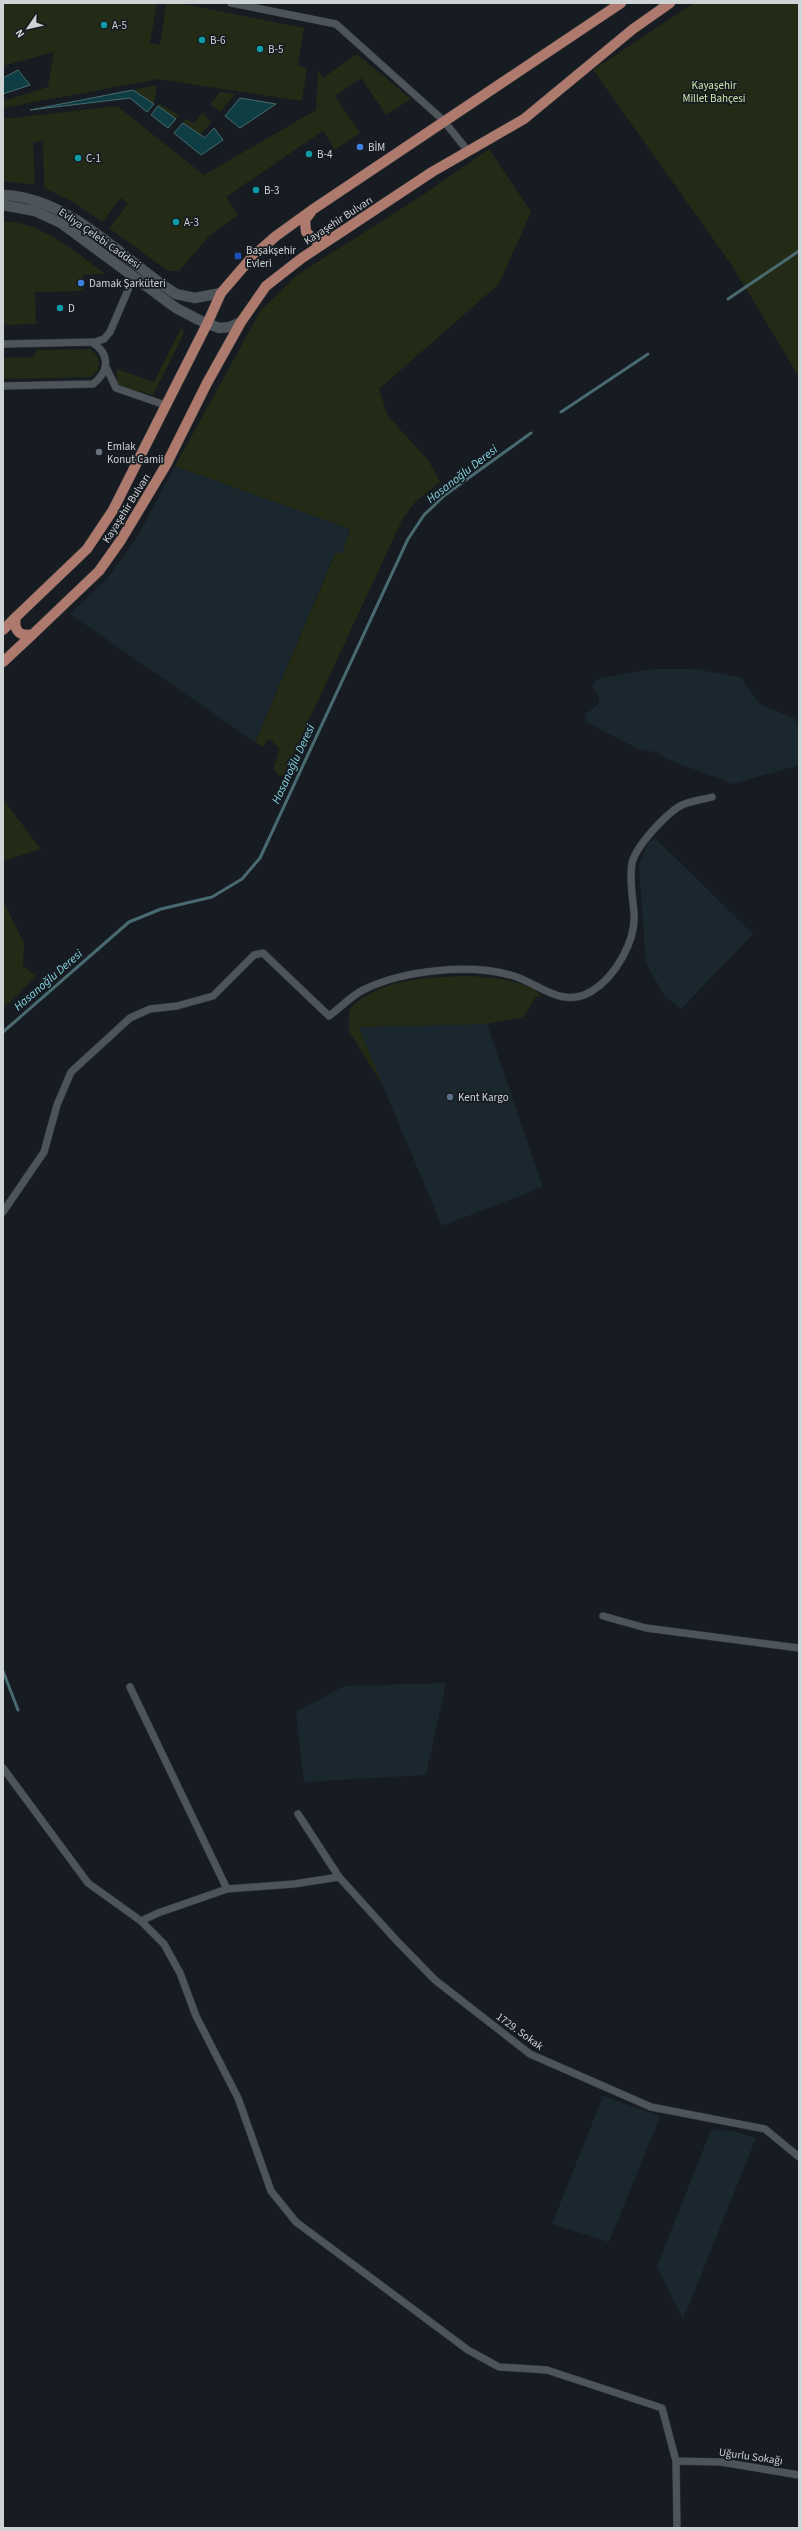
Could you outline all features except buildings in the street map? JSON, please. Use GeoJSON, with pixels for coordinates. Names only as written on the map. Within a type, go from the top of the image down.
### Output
{"type":"FeatureCollection","features":[{"type":"Feature","properties":{"kind":"main road","name":"Kayaşehir Bulvarı"},"geometry":{"type":"LineString","coordinates":[[3,630],[87,549],[113,510],[207,324],[221,292],[264,244],[312,210],[415,142],[443,120],[621,3]]}},
{"type":"Feature","properties":{"kind":"main road","name":"Kayaşehir Bulvarı"},"geometry":{"type":"LineString","coordinates":[[3,662],[99,571],[121,540],[166,464],[207,383],[252,303],[278,275],[343,233],[432,172],[536,110],[633,29],[670,3]]}},
{"type":"Feature","properties":{"kind":"main road"},"geometry":{"type":"LineString","coordinates":[[312,210],[306,220],[305,228],[311,238],[321,241],[343,233]]}},
{"type":"Feature","properties":{"kind":"main road"},"geometry":{"type":"LineString","coordinates":[[16,618],[16,629],[19,633],[26,636],[33,634]]}},
{"type":"Feature","properties":{"kind":"street"},"geometry":{"type":"LineString","coordinates":[[231,3],[336,24],[443,120],[468,151]]}},
{"type":"Feature","properties":{"kind":"street","name":"Evliya Çelebi Caddesi"},"geometry":{"type":"LineString","coordinates":[[3,195],[28,198],[57,209],[176,294],[195,298],[221,292]]}},
{"type":"Feature","properties":{"kind":"street","name":"Evliya Çelebi Caddesi"},"geometry":{"type":"LineString","coordinates":[[3,205],[25,208],[53,218],[176,308],[207,324],[230,327],[241,322]]}},
{"type":"Feature","properties":{"kind":"street"},"geometry":{"type":"LineString","coordinates":[[3,344],[92,342],[104,339],[110,332],[134,276]]}},
{"type":"Feature","properties":{"kind":"street"},"geometry":{"type":"LineString","coordinates":[[92,342],[103,352],[106,366],[116,388],[165,405]]}},
{"type":"Feature","properties":{"kind":"street"},"geometry":{"type":"LineString","coordinates":[[3,386],[94,384],[103,375],[106,366]]}},
{"type":"Feature","properties":{"kind":"street"},"geometry":{"type":"LineString","coordinates":[[3,1212],[44,1152],[57,1105],[71,1072],[130,1018],[150,1009],[177,1006],[213,996],[254,955],[263,953],[329,1016],[361,991],[374,984],[390,979],[436,972],[462,970],[514,976],[564,998],[580,997],[594,990],[610,975],[624,955],[634,931],[632,862],[642,844],[668,815],[681,806],[712,797]]}},
{"type":"Feature","properties":{"kind":"street"},"geometry":{"type":"LineString","coordinates":[[603,1616],[646,1628],[799,1648]]}},
{"type":"Feature","properties":{"kind":"street"},"geometry":{"type":"LineString","coordinates":[[130,1687],[228,1889]]}},
{"type":"Feature","properties":{"kind":"street"},"geometry":{"type":"LineString","coordinates":[[3,1768],[88,1883],[141,1921],[164,1944],[180,1973],[196,2016],[238,2098],[271,2191],[296,2222],[468,2350],[499,2367],[547,2370],[662,2408],[676,2461],[677,2528]]}},
{"type":"Feature","properties":{"kind":"street","name":"1729. Sokak"},"geometry":{"type":"LineString","coordinates":[[298,1814],[340,1876],[435,1980],[530,2054],[651,2107],[765,2129],[799,2157]]}},
{"type":"Feature","properties":{"kind":"street"},"geometry":{"type":"LineString","coordinates":[[141,1921],[158,1913],[228,1889],[294,1884],[340,1876]]}},
{"type":"Feature","properties":{"kind":"street","name":"Uğurlu Sokağı"},"geometry":{"type":"LineString","coordinates":[[676,2461],[721,2462],[799,2475]]}},
{"type":"Feature","properties":{"kind":"shaded area"},"geometry":{"type":"Polygon","coordinates":[[[175,466],[350,529],[342,555],[335,553],[255,742],[70,614],[106,580],[138,536],[175,466]]]}},
{"type":"Feature","properties":{"kind":"shaded area"},"geometry":{"type":"Polygon","coordinates":[[[651,669],[695,669],[740,677],[760,704],[795,719],[799,727],[799,765],[733,784],[664,758],[659,753],[638,749],[586,722],[586,714],[599,704],[599,696],[592,686],[598,679],[651,669]]]}},
{"type":"Feature","properties":{"kind":"shaded area"},"geometry":{"type":"Polygon","coordinates":[[[655,838],[753,934],[681,1009],[665,996],[646,964],[639,866],[648,843],[655,838]]]}},
{"type":"Feature","properties":{"kind":"shaded area"},"geometry":{"type":"Polygon","coordinates":[[[487,1024],[543,1187],[442,1226],[358,1027],[487,1024]]]}},
{"type":"Feature","properties":{"kind":"shaded area"},"geometry":{"type":"Polygon","coordinates":[[[446,1683],[426,1775],[304,1782],[296,1712],[344,1686],[446,1683]]]}},
{"type":"Feature","properties":{"kind":"shaded area"},"geometry":{"type":"Polygon","coordinates":[[[603,2096],[660,2116],[609,2242],[552,2224],[603,2096]]]}},
{"type":"Feature","properties":{"kind":"shaded area"},"geometry":{"type":"Polygon","coordinates":[[[711,2130],[733,2131],[756,2138],[683,2320],[657,2266],[711,2130]]]}},
{"type":"Feature","properties":{"kind":"green space"},"geometry":{"type":"Polygon","coordinates":[[[3,3],[157,3],[150,43],[160,45],[166,3],[179,3],[304,28],[298,66],[307,68],[302,101],[158,79],[3,108],[3,101],[48,87],[54,52],[3,66],[3,3]]]}},
{"type":"Feature","properties":{"kind":"green space","name":"Kayaşehir Millet Bahçesi"},"geometry":{"type":"Polygon","coordinates":[[[694,3],[799,3],[799,377],[731,264],[593,70],[694,3]]]}},
{"type":"Feature","properties":{"kind":"green space"},"geometry":{"type":"Polygon","coordinates":[[[357,54],[411,99],[386,115],[361,78],[335,96],[360,133],[335,150],[323,131],[226,197],[238,215],[210,235],[179,271],[168,271],[109,228],[128,204],[121,198],[102,222],[73,202],[44,188],[43,141],[33,142],[35,185],[3,181],[3,119],[117,106],[204,175],[316,110],[318,71],[323,78],[357,54]]]}},
{"type":"Feature","properties":{"kind":"green space"},"geometry":{"type":"Polygon","coordinates":[[[157,85],[154,104],[133,90],[157,85]]]}},
{"type":"Feature","properties":{"kind":"green space"},"geometry":{"type":"Polygon","coordinates":[[[220,92],[235,94],[220,112],[210,104],[220,92]]]}},
{"type":"Feature","properties":{"kind":"green space"},"geometry":{"type":"Polygon","coordinates":[[[159,104],[179,115],[176,119],[158,106],[159,104]]]}},
{"type":"Feature","properties":{"kind":"green space"},"geometry":{"type":"Polygon","coordinates":[[[203,112],[211,123],[200,135],[183,123],[186,119],[194,123],[203,112]]]}},
{"type":"Feature","properties":{"kind":"green space"},"geometry":{"type":"Polygon","coordinates":[[[489,149],[531,212],[499,284],[379,389],[388,416],[428,460],[440,482],[416,501],[402,520],[283,776],[278,775],[274,769],[279,748],[272,741],[267,740],[263,747],[255,742],[336,552],[342,554],[350,529],[175,466],[261,310],[297,275],[423,195],[489,149]]]}},
{"type":"Feature","properties":{"kind":"green space"},"geometry":{"type":"Polygon","coordinates":[[[3,221],[32,227],[45,233],[70,248],[105,274],[83,275],[84,291],[35,292],[36,324],[3,325],[3,221]]]}},
{"type":"Feature","properties":{"kind":"green space"},"geometry":{"type":"Polygon","coordinates":[[[182,326],[184,333],[153,395],[122,387],[116,383],[117,369],[154,382],[182,326]]]}},
{"type":"Feature","properties":{"kind":"green space"},"geometry":{"type":"Polygon","coordinates":[[[90,349],[97,356],[99,363],[99,367],[95,374],[91,377],[3,379],[3,358],[32,357],[38,350],[90,349]]]}},
{"type":"Feature","properties":{"kind":"green space"},"geometry":{"type":"Polygon","coordinates":[[[3,799],[41,849],[3,861],[3,799]]]}},
{"type":"Feature","properties":{"kind":"green space"},"geometry":{"type":"Polygon","coordinates":[[[3,900],[24,943],[23,966],[36,976],[3,1009],[3,900]]]}},
{"type":"Feature","properties":{"kind":"green space"},"geometry":{"type":"Polygon","coordinates":[[[469,976],[508,980],[528,986],[541,996],[535,998],[523,1017],[487,1024],[359,1027],[383,1086],[349,1031],[349,1010],[361,999],[374,991],[389,985],[404,981],[437,977],[469,976]]]}},
{"type":"Feature","properties":{"kind":"water"},"geometry":{"type":"Polygon","coordinates":[[[18,70],[30,85],[3,94],[3,78],[18,70]]]}},
{"type":"Feature","properties":{"kind":"water"},"geometry":{"type":"Polygon","coordinates":[[[133,90],[154,104],[147,112],[130,98],[30,110],[133,90]]]}},
{"type":"Feature","properties":{"kind":"water"},"geometry":{"type":"Polygon","coordinates":[[[240,98],[276,104],[240,128],[225,116],[240,98]]]}},
{"type":"Feature","properties":{"kind":"water"},"geometry":{"type":"Polygon","coordinates":[[[158,106],[176,119],[168,128],[151,115],[158,106]]]}},
{"type":"Feature","properties":{"kind":"water"},"geometry":{"type":"Polygon","coordinates":[[[183,123],[205,138],[214,128],[223,140],[201,155],[174,133],[183,123]]]}},
{"type":"Feature","properties":{"kind":"waterway","name":"Hasanoğlu Deresi"},"geometry":{"type":"LineString","coordinates":[[728,299],[799,251]]}},
{"type":"Feature","properties":{"kind":"waterway","name":"Hasanoğlu Deresi"},"geometry":{"type":"LineString","coordinates":[[561,412],[648,354]]}},
{"type":"Feature","properties":{"kind":"waterway","name":"Hasanoğlu Deresi"},"geometry":{"type":"LineString","coordinates":[[3,1032],[129,922],[161,909],[212,897],[242,879],[260,858],[408,539],[424,515],[445,495],[531,433]]}},
{"type":"Feature","properties":{"kind":"waterway"},"geometry":{"type":"LineString","coordinates":[[3,1671],[18,1710]]}},
{"type":"Feature","properties":{"kind":"place","name":"A-5"},"geometry":{"type":"Point","coordinates":[104,25]}},
{"type":"Feature","properties":{"kind":"place","name":"B-6"},"geometry":{"type":"Point","coordinates":[202,40]}},
{"type":"Feature","properties":{"kind":"place","name":"B-5"},"geometry":{"type":"Point","coordinates":[260,49]}},
{"type":"Feature","properties":{"kind":"place","name":"BİM"},"geometry":{"type":"Point","coordinates":[360,147]}},
{"type":"Feature","properties":{"kind":"place","name":"B-4"},"geometry":{"type":"Point","coordinates":[309,154]}},
{"type":"Feature","properties":{"kind":"place","name":"C-1"},"geometry":{"type":"Point","coordinates":[78,158]}},
{"type":"Feature","properties":{"kind":"place","name":"B-3"},"geometry":{"type":"Point","coordinates":[256,190]}},
{"type":"Feature","properties":{"kind":"place","name":"A-3"},"geometry":{"type":"Point","coordinates":[176,222]}},
{"type":"Feature","properties":{"kind":"place","name":"Başakşehir Evleri"},"geometry":{"type":"Point","coordinates":[238,256]}},
{"type":"Feature","properties":{"kind":"place","name":"Damak Şarküteri"},"geometry":{"type":"Point","coordinates":[81,283]}},
{"type":"Feature","properties":{"kind":"place","name":"D"},"geometry":{"type":"Point","coordinates":[60,308]}},
{"type":"Feature","properties":{"kind":"place","name":"Emlak Konut Camii"},"geometry":{"type":"Point","coordinates":[99,452]}},
{"type":"Feature","properties":{"kind":"place","name":"Kent Kargo"},"geometry":{"type":"Point","coordinates":[450,1097]}}]}
